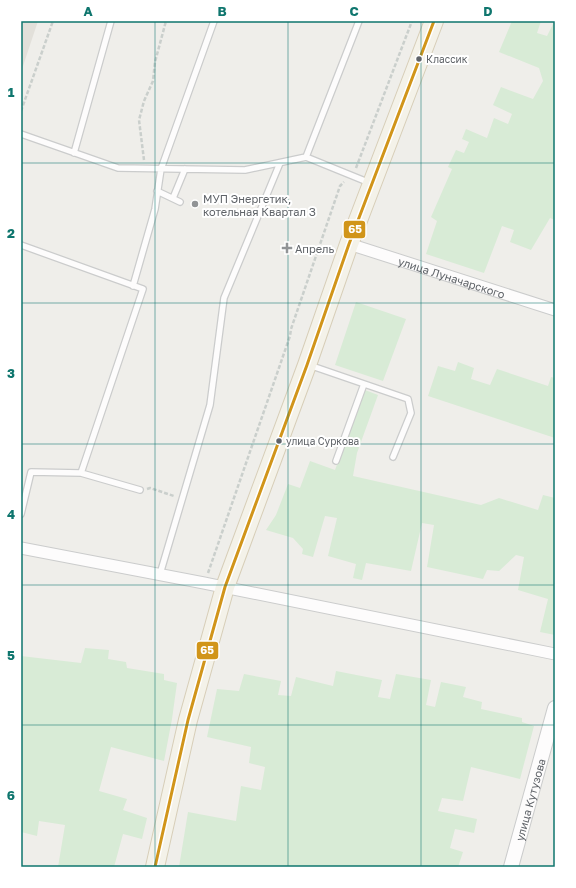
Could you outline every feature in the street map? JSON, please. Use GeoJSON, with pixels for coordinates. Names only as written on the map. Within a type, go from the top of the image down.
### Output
{"type":"FeatureCollection","features":[{"type":"Feature","properties":{"kind":"main road"},"geometry":{"type":"LineString","coordinates":[[155,867],[188,720],[225,587],[307,365],[349,244],[434,21]]}},
{"type":"Feature","properties":{"kind":"street","name":"улица Луначарского"},"geometry":{"type":"LineString","coordinates":[[349,244],[555,310]]}},
{"type":"Feature","properties":{"kind":"street"},"geometry":{"type":"LineString","coordinates":[[21,548],[160,574],[555,654]]}},
{"type":"Feature","properties":{"kind":"street","name":"улица Кутузова"},"geometry":{"type":"LineString","coordinates":[[511,867],[555,708]]}},
{"type":"Feature","properties":{"kind":"lane"},"geometry":{"type":"LineString","coordinates":[[74,152],[111,21]]}},
{"type":"Feature","properties":{"kind":"lane"},"geometry":{"type":"LineString","coordinates":[[132,286],[155,209],[161,169],[214,21]]}},
{"type":"Feature","properties":{"kind":"lane"},"geometry":{"type":"LineString","coordinates":[[306,157],[359,21]]}},
{"type":"Feature","properties":{"kind":"lane"},"geometry":{"type":"LineString","coordinates":[[21,134],[118,168],[245,170],[306,157],[372,184]]}},
{"type":"Feature","properties":{"kind":"lane"},"geometry":{"type":"LineString","coordinates":[[160,574],[210,405],[224,298],[280,163]]}},
{"type":"Feature","properties":{"kind":"lane"},"geometry":{"type":"LineString","coordinates":[[173,198],[185,169]]}},
{"type":"Feature","properties":{"kind":"lane"},"geometry":{"type":"LineString","coordinates":[[157,191],[180,202]]}},
{"type":"Feature","properties":{"kind":"lane"},"geometry":{"type":"LineString","coordinates":[[21,245],[143,289],[81,474]]}},
{"type":"Feature","properties":{"kind":"lane"},"geometry":{"type":"LineString","coordinates":[[307,365],[408,399],[411,413],[393,458]]}},
{"type":"Feature","properties":{"kind":"lane"},"geometry":{"type":"LineString","coordinates":[[336,461],[364,384]]}},
{"type":"Feature","properties":{"kind":"lane"},"geometry":{"type":"LineString","coordinates":[[21,514],[31,472],[81,474],[140,490]]}},
{"type":"Feature","properties":{"kind":"path"},"geometry":{"type":"LineString","coordinates":[[21,111],[53,21]]}},
{"type":"Feature","properties":{"kind":"path"},"geometry":{"type":"LineString","coordinates":[[146,169],[138,120],[144,101],[153,81],[155,62],[166,21]]}},
{"type":"Feature","properties":{"kind":"path"},"geometry":{"type":"LineString","coordinates":[[204,583],[290,336],[291,329],[340,186],[353,176],[412,21]]}},
{"type":"Feature","properties":{"kind":"path"},"geometry":{"type":"LineString","coordinates":[[150,488],[167,494]]}},
{"type":"Feature","properties":{"kind":"shaded area"},"geometry":{"type":"Polygon","coordinates":[[[21,21],[38,21],[21,72],[21,21]]]}},
{"type":"Feature","properties":{"kind":"green space"},"geometry":{"type":"Polygon","coordinates":[[[512,21],[541,21],[537,33],[547,36],[554,22],[555,23],[555,220],[550,218],[531,250],[510,242],[514,230],[502,226],[484,273],[426,254],[437,221],[431,217],[452,169],[448,167],[456,150],[464,153],[469,142],[462,139],[466,129],[487,138],[494,118],[508,124],[512,114],[493,105],[501,87],[533,99],[543,81],[539,68],[499,52],[512,21]]]}},
{"type":"Feature","properties":{"kind":"green space"},"geometry":{"type":"Polygon","coordinates":[[[356,302],[406,319],[383,381],[335,365],[356,302]]]}},
{"type":"Feature","properties":{"kind":"green space"},"geometry":{"type":"Polygon","coordinates":[[[458,362],[474,368],[471,379],[490,385],[497,369],[548,386],[551,377],[555,378],[555,438],[428,396],[438,366],[455,371],[458,362]]]}},
{"type":"Feature","properties":{"kind":"green space"},"geometry":{"type":"Polygon","coordinates":[[[365,390],[378,395],[357,453],[353,476],[481,505],[499,498],[538,510],[543,495],[555,498],[555,635],[540,632],[548,599],[518,590],[524,557],[516,555],[499,571],[487,570],[483,579],[427,567],[434,525],[422,523],[411,571],[366,563],[362,580],[353,578],[356,564],[328,556],[337,518],[325,516],[313,557],[302,554],[303,549],[293,538],[266,530],[276,515],[288,484],[300,488],[310,461],[335,470],[365,390]]]}},
{"type":"Feature","properties":{"kind":"green space"},"geometry":{"type":"Polygon","coordinates":[[[85,648],[109,650],[108,659],[126,662],[127,668],[164,674],[164,680],[177,683],[164,761],[111,747],[99,791],[127,799],[123,810],[147,818],[142,839],[123,834],[114,867],[58,867],[65,825],[39,821],[37,836],[21,832],[21,656],[81,663],[85,648]]]}},
{"type":"Feature","properties":{"kind":"green space"},"geometry":{"type":"Polygon","coordinates":[[[336,671],[382,680],[378,697],[390,699],[396,674],[431,680],[426,705],[435,707],[441,682],[466,687],[463,697],[482,702],[481,709],[522,718],[522,722],[534,726],[520,779],[471,767],[463,801],[442,798],[438,811],[477,819],[474,833],[455,829],[450,848],[463,852],[458,867],[179,867],[188,812],[236,821],[241,786],[261,790],[265,767],[249,763],[251,747],[207,737],[217,689],[239,691],[244,674],[281,681],[278,695],[291,696],[296,677],[333,686],[336,671]]]}},
{"type":"Feature","properties":{"kind":"transit line","name":"65"},"geometry":{"type":"LineString","coordinates":[[155,867],[188,720],[225,587],[307,365],[349,244],[434,21]]}},
{"type":"Feature","properties":{"kind":"place","name":"Классик"},"geometry":{"type":"Point","coordinates":[419,59]}},
{"type":"Feature","properties":{"kind":"place","name":"МУП Энергетик, котельная Квартал З"},"geometry":{"type":"Point","coordinates":[195,204]}},
{"type":"Feature","properties":{"kind":"place","name":"Апрель"},"geometry":{"type":"Point","coordinates":[287,248]}},
{"type":"Feature","properties":{"kind":"place","name":"улица Суркова"},"geometry":{"type":"Point","coordinates":[279,441]}}]}
